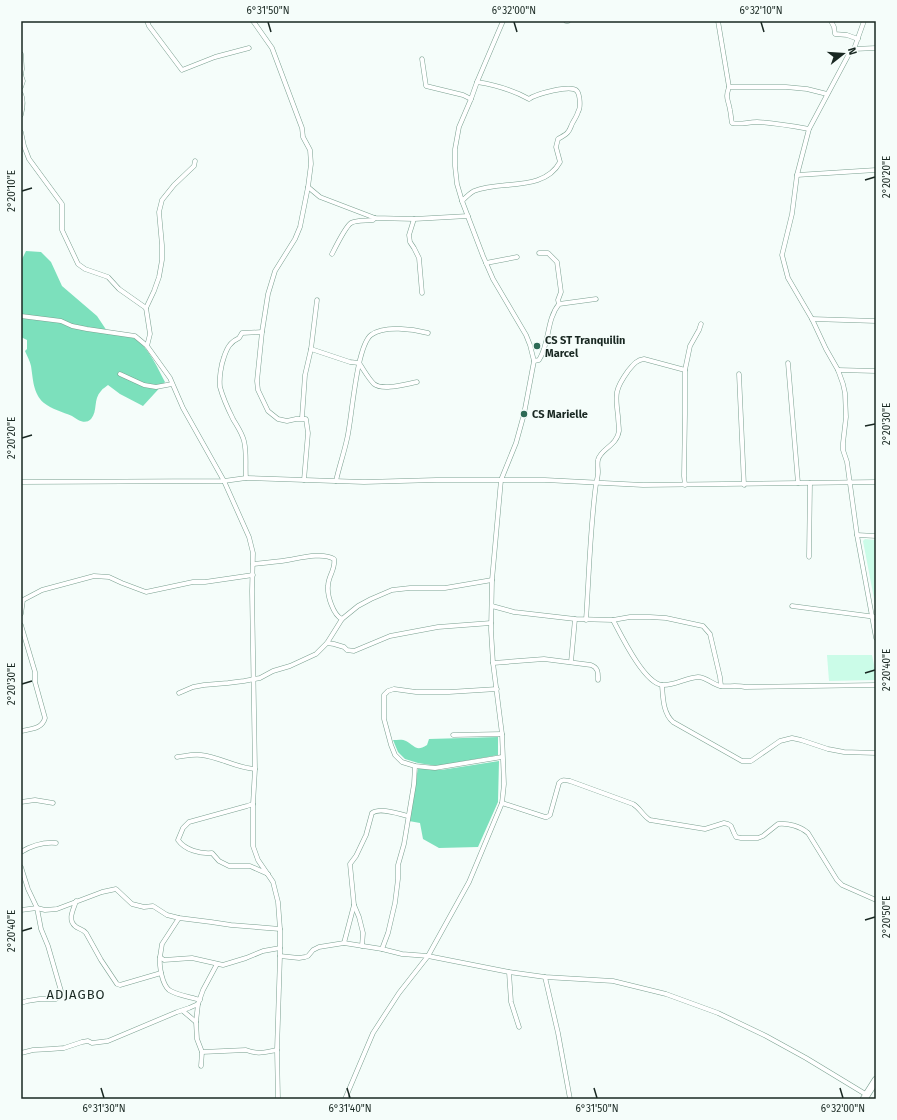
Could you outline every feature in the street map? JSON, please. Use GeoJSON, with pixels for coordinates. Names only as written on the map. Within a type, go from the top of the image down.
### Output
{"type":"FeatureCollection","features":[{"type":"Feature","properties":{"kind":"highway"},"geometry":{"type":"LineString","coordinates":[[866,1097],[876,1080]]}},
{"type":"Feature","properties":{"kind":"street"},"geometry":{"type":"LineString","coordinates":[[147,21],[149,26],[182,70],[215,56],[249,48]]}},
{"type":"Feature","properties":{"kind":"street"},"geometry":{"type":"LineString","coordinates":[[253,21],[272,48],[302,128],[303,137],[310,150],[311,164],[300,227],[295,239],[275,271],[268,294],[257,381],[258,390],[268,411],[278,419],[287,421],[302,418]]}},
{"type":"Feature","properties":{"kind":"street"},"geometry":{"type":"LineString","coordinates":[[718,21],[729,86],[727,92],[727,102],[730,108],[732,123],[740,125],[754,122],[782,124],[809,129]]}},
{"type":"Feature","properties":{"kind":"street"},"geometry":{"type":"LineString","coordinates":[[831,21],[835,34],[847,35],[858,39]]}},
{"type":"Feature","properties":{"kind":"street"},"geometry":{"type":"LineString","coordinates":[[864,21],[854,49],[850,52],[809,129],[797,175],[792,214],[782,255],[788,278],[812,319],[838,370],[843,384],[846,417],[843,450],[847,460],[857,535],[874,617],[876,638]]}},
{"type":"Feature","properties":{"kind":"street"},"geometry":{"type":"LineString","coordinates":[[345,1099],[373,1033],[399,993],[428,956],[469,882],[502,802],[504,784],[502,734],[493,663],[491,623],[492,580],[501,480],[516,443],[524,414],[534,361],[526,335],[499,290],[486,263],[462,201],[457,184],[455,149],[459,127],[502,22]]}},
{"type":"Feature","properties":{"kind":"street"},"geometry":{"type":"LineString","coordinates":[[854,49],[876,48]]}},
{"type":"Feature","properties":{"kind":"street"},"geometry":{"type":"LineString","coordinates":[[21,54],[21,74],[23,81],[21,87]]}},
{"type":"Feature","properties":{"kind":"street"},"geometry":{"type":"LineString","coordinates":[[422,60],[426,86],[463,95],[471,99]]}},
{"type":"Feature","properties":{"kind":"street"},"geometry":{"type":"LineString","coordinates":[[462,201],[473,191],[528,182],[550,174],[560,162],[556,147],[558,139],[569,132],[579,107],[579,95],[573,88],[548,92],[528,99],[496,85],[477,82]]}},
{"type":"Feature","properties":{"kind":"street"},"geometry":{"type":"LineString","coordinates":[[729,86],[786,87],[807,89],[827,94]]}},
{"type":"Feature","properties":{"kind":"street"},"geometry":{"type":"LineString","coordinates":[[21,94],[23,98],[23,108],[21,115]]}},
{"type":"Feature","properties":{"kind":"street"},"geometry":{"type":"LineString","coordinates":[[21,132],[24,146],[30,159],[62,204],[62,230],[78,264],[85,269],[108,277],[119,289],[146,308]]}},
{"type":"Feature","properties":{"kind":"street"},"geometry":{"type":"LineString","coordinates":[[147,346],[150,334],[146,308],[157,284],[162,260],[159,212],[162,200],[174,184],[194,166],[195,161]]}},
{"type":"Feature","properties":{"kind":"street"},"geometry":{"type":"LineString","coordinates":[[797,175],[876,170]]}},
{"type":"Feature","properties":{"kind":"street"},"geometry":{"type":"LineString","coordinates":[[308,186],[320,197],[375,218],[414,219],[468,216]]}},
{"type":"Feature","properties":{"kind":"street"},"geometry":{"type":"LineString","coordinates":[[332,254],[346,227],[352,222],[373,220],[375,218]]}},
{"type":"Feature","properties":{"kind":"street"},"geometry":{"type":"LineString","coordinates":[[414,219],[409,236],[410,242],[419,258],[422,293]]}},
{"type":"Feature","properties":{"kind":"street"},"geometry":{"type":"LineString","coordinates":[[534,361],[539,360],[544,353],[550,324],[558,304],[560,292],[557,262],[548,253],[539,253]]}},
{"type":"Feature","properties":{"kind":"street"},"geometry":{"type":"LineString","coordinates":[[486,263],[517,257]]}},
{"type":"Feature","properties":{"kind":"street"},"geometry":{"type":"LineString","coordinates":[[558,304],[596,299]]}},
{"type":"Feature","properties":{"kind":"street"},"geometry":{"type":"LineString","coordinates":[[302,418],[305,375],[317,300]]}},
{"type":"Feature","properties":{"kind":"street"},"geometry":{"type":"LineString","coordinates":[[21,316],[61,322],[87,329],[135,336],[147,346],[170,378],[190,421],[224,481],[249,537],[253,553],[255,770],[253,804],[254,846],[258,860],[273,882],[278,902],[280,929],[277,1050],[278,1099]]}},
{"type":"Feature","properties":{"kind":"street"},"geometry":{"type":"LineString","coordinates":[[812,319],[876,321]]}},
{"type":"Feature","properties":{"kind":"street"},"geometry":{"type":"LineString","coordinates":[[685,486],[685,370],[690,346],[701,324]]}},
{"type":"Feature","properties":{"kind":"street"},"geometry":{"type":"LineString","coordinates":[[336,481],[347,439],[359,363],[364,347],[370,336],[381,330],[397,328],[428,333]]}},
{"type":"Feature","properties":{"kind":"street"},"geometry":{"type":"LineString","coordinates":[[246,478],[244,442],[225,401],[220,387],[220,380],[227,348],[234,340],[239,338],[242,333],[262,332]]}},
{"type":"Feature","properties":{"kind":"street"},"geometry":{"type":"LineString","coordinates":[[310,349],[350,362],[359,363],[376,385],[388,387],[417,382]]}},
{"type":"Feature","properties":{"kind":"street"},"geometry":{"type":"LineString","coordinates":[[586,620],[591,529],[598,459],[600,455],[617,439],[619,431],[615,397],[616,390],[621,380],[636,361],[644,359],[685,370]]}},
{"type":"Feature","properties":{"kind":"street"},"geometry":{"type":"LineString","coordinates":[[788,363],[798,483]]}},
{"type":"Feature","properties":{"kind":"street"},"geometry":{"type":"LineString","coordinates":[[838,370],[876,371]]}},
{"type":"Feature","properties":{"kind":"street"},"geometry":{"type":"LineString","coordinates":[[120,374],[144,385],[156,387],[172,384]]}},
{"type":"Feature","properties":{"kind":"street"},"geometry":{"type":"LineString","coordinates":[[738,374],[744,485]]}},
{"type":"Feature","properties":{"kind":"street"},"geometry":{"type":"LineString","coordinates":[[302,418],[306,420],[308,433],[304,480]]}},
{"type":"Feature","properties":{"kind":"street"},"geometry":{"type":"LineString","coordinates":[[21,482],[224,481],[246,478],[364,482],[436,480],[546,480],[643,486],[685,486],[876,482]]}},
{"type":"Feature","properties":{"kind":"street"},"geometry":{"type":"LineString","coordinates":[[809,557],[810,483]]}},
{"type":"Feature","properties":{"kind":"street"},"geometry":{"type":"LineString","coordinates":[[857,535],[876,536]]}},
{"type":"Feature","properties":{"kind":"street"},"geometry":{"type":"LineString","coordinates":[[253,564],[310,556],[330,556],[334,559],[335,567],[329,580],[328,592],[332,608],[338,617],[342,619]]}},
{"type":"Feature","properties":{"kind":"street"},"geometry":{"type":"LineString","coordinates":[[21,614],[23,600],[42,590],[94,576],[109,577],[146,592],[193,582],[205,582],[253,575]]}},
{"type":"Feature","properties":{"kind":"street"},"geometry":{"type":"LineString","coordinates":[[179,693],[204,684],[253,680],[316,654],[327,643],[342,619],[358,606],[392,590],[410,588],[445,588],[492,580]]}},
{"type":"Feature","properties":{"kind":"street"},"geometry":{"type":"LineString","coordinates":[[492,606],[514,612],[575,619],[613,620],[650,617],[666,618],[703,626],[710,634],[721,686]]}},
{"type":"Feature","properties":{"kind":"street"},"geometry":{"type":"LineString","coordinates":[[792,606],[874,617]]}},
{"type":"Feature","properties":{"kind":"street"},"geometry":{"type":"LineString","coordinates":[[571,662],[575,619]]}},
{"type":"Feature","properties":{"kind":"street"},"geometry":{"type":"LineString","coordinates":[[613,620],[640,667],[652,680],[662,684],[699,677],[721,686],[876,685]]}},
{"type":"Feature","properties":{"kind":"street"},"geometry":{"type":"LineString","coordinates":[[327,643],[354,651],[390,636],[438,627],[491,623]]}},
{"type":"Feature","properties":{"kind":"street"},"geometry":{"type":"LineString","coordinates":[[21,625],[34,672],[34,682],[45,718],[41,726],[21,731]]}},
{"type":"Feature","properties":{"kind":"street"},"geometry":{"type":"LineString","coordinates":[[493,663],[544,659],[571,662],[595,666],[598,670],[598,680]]}},
{"type":"Feature","properties":{"kind":"street"},"geometry":{"type":"LineString","coordinates":[[662,684],[665,711],[668,718],[742,761],[751,761],[780,741],[792,738],[844,752],[876,753]]}},
{"type":"Feature","properties":{"kind":"street"},"geometry":{"type":"LineString","coordinates":[[497,689],[449,692],[416,692],[394,689],[388,691],[384,695],[384,719],[391,745],[395,754],[402,762],[415,766],[435,768],[502,757]]}},
{"type":"Feature","properties":{"kind":"street"},"geometry":{"type":"LineString","coordinates":[[453,735],[502,734]]}},
{"type":"Feature","properties":{"kind":"street"},"geometry":{"type":"LineString","coordinates":[[176,757],[192,755],[210,756],[230,762],[240,767],[255,770]]}},
{"type":"Feature","properties":{"kind":"street"},"geometry":{"type":"LineString","coordinates":[[382,949],[388,933],[395,903],[398,865],[404,844],[414,784],[415,766]]}},
{"type":"Feature","properties":{"kind":"street"},"geometry":{"type":"LineString","coordinates":[[502,802],[547,817],[550,815],[559,783],[561,780],[564,780],[633,804],[650,820],[705,828],[724,823],[731,826],[736,837],[741,838],[758,838],[763,836],[778,824],[787,824],[803,829],[808,833],[834,877],[842,885],[876,900]]}},
{"type":"Feature","properties":{"kind":"street"},"geometry":{"type":"LineString","coordinates":[[21,802],[35,800],[53,803]]}},
{"type":"Feature","properties":{"kind":"street"},"geometry":{"type":"LineString","coordinates":[[253,804],[189,822],[183,828],[178,840],[181,844],[192,850],[203,854],[212,853],[219,861],[229,866],[250,866],[268,874]]}},
{"type":"Feature","properties":{"kind":"street"},"geometry":{"type":"LineString","coordinates":[[362,946],[363,933],[354,905],[350,864],[351,861],[356,856],[366,835],[372,813],[379,810],[408,816]]}},
{"type":"Feature","properties":{"kind":"street"},"geometry":{"type":"LineString","coordinates":[[21,852],[38,845],[56,843]]}},
{"type":"Feature","properties":{"kind":"street"},"geometry":{"type":"LineString","coordinates":[[21,867],[28,889],[37,908],[41,929],[48,946],[61,991],[60,995],[56,999],[40,999],[21,1003]]}},
{"type":"Feature","properties":{"kind":"street"},"geometry":{"type":"LineString","coordinates":[[21,910],[37,908],[45,910],[57,908],[102,892],[116,889],[132,904],[144,907],[153,906],[167,915],[179,918],[231,925],[280,929]]}},
{"type":"Feature","properties":{"kind":"street"},"geometry":{"type":"LineString","coordinates":[[76,901],[71,917],[72,921],[86,933],[101,960],[117,984],[120,985],[161,973]]}},
{"type":"Feature","properties":{"kind":"street"},"geometry":{"type":"LineString","coordinates":[[344,943],[354,905]]}},
{"type":"Feature","properties":{"kind":"street"},"geometry":{"type":"LineString","coordinates":[[179,918],[162,944],[160,957],[161,973],[168,989],[199,1002]]}},
{"type":"Feature","properties":{"kind":"street"},"geometry":{"type":"LineString","coordinates":[[280,956],[305,957],[319,947],[344,943],[402,954],[428,956],[509,972],[545,977],[613,981],[666,994],[718,1013],[766,1036],[806,1058],[866,1097]]}},
{"type":"Feature","properties":{"kind":"street"},"geometry":{"type":"LineString","coordinates":[[160,957],[164,960],[192,958],[223,965],[263,951],[280,948]]}},
{"type":"Feature","properties":{"kind":"street"},"geometry":{"type":"LineString","coordinates":[[200,1066],[202,1052],[197,1039],[196,1022],[199,1002],[203,990],[217,964]]}},
{"type":"Feature","properties":{"kind":"street"},"geometry":{"type":"LineString","coordinates":[[509,972],[511,1002],[519,1028]]}},
{"type":"Feature","properties":{"kind":"street"},"geometry":{"type":"LineString","coordinates":[[545,977],[558,1033],[570,1099]]}},
{"type":"Feature","properties":{"kind":"street"},"geometry":{"type":"LineString","coordinates":[[21,1053],[33,1050],[52,1050],[64,1048],[88,1041],[92,1043],[108,1041],[183,1011],[199,1002]]}},
{"type":"Feature","properties":{"kind":"street"},"geometry":{"type":"LineString","coordinates":[[183,1011],[196,1022]]}},
{"type":"Feature","properties":{"kind":"street"},"geometry":{"type":"LineString","coordinates":[[202,1052],[246,1050],[260,1053],[277,1050]]}},
{"type":"Feature","properties":{"kind":"shaded area"},"geometry":{"type":"Polygon","coordinates":[[[865,539],[876,540],[876,609],[863,541],[865,539]]]}},
{"type":"Feature","properties":{"kind":"shaded area"},"geometry":{"type":"Polygon","coordinates":[[[827,655],[872,655],[876,680],[829,681],[827,655]]]}},
{"type":"Feature","properties":{"kind":"green space"},"geometry":{"type":"Polygon","coordinates":[[[26,251],[41,252],[51,262],[62,286],[97,316],[109,334],[129,336],[137,340],[147,350],[165,382],[143,406],[120,394],[108,385],[103,389],[97,398],[93,416],[89,421],[84,422],[50,407],[40,399],[33,381],[31,364],[25,351],[27,349],[27,340],[21,337],[21,261],[26,251]]]}},
{"type":"Feature","properties":{"kind":"green space"},"geometry":{"type":"Polygon","coordinates":[[[498,737],[498,755],[437,766],[405,759],[398,752],[393,740],[405,740],[420,748],[427,745],[429,739],[498,737]]]}},
{"type":"Feature","properties":{"kind":"green space"},"geometry":{"type":"Polygon","coordinates":[[[499,761],[498,802],[478,847],[439,848],[423,839],[420,823],[409,821],[418,768],[441,770],[499,761]]]}},
{"type":"Feature","properties":{"kind":"place","name":"CS ST Tranquilin Marcel"},"geometry":{"type":"Point","coordinates":[537,346]}},
{"type":"Feature","properties":{"kind":"place","name":"CS Marielle"},"geometry":{"type":"Point","coordinates":[524,414]}},
{"type":"Feature","properties":{"kind":"district","name":"ADJAGBO"},"geometry":{"type":"Point","coordinates":[76,994]}}]}
